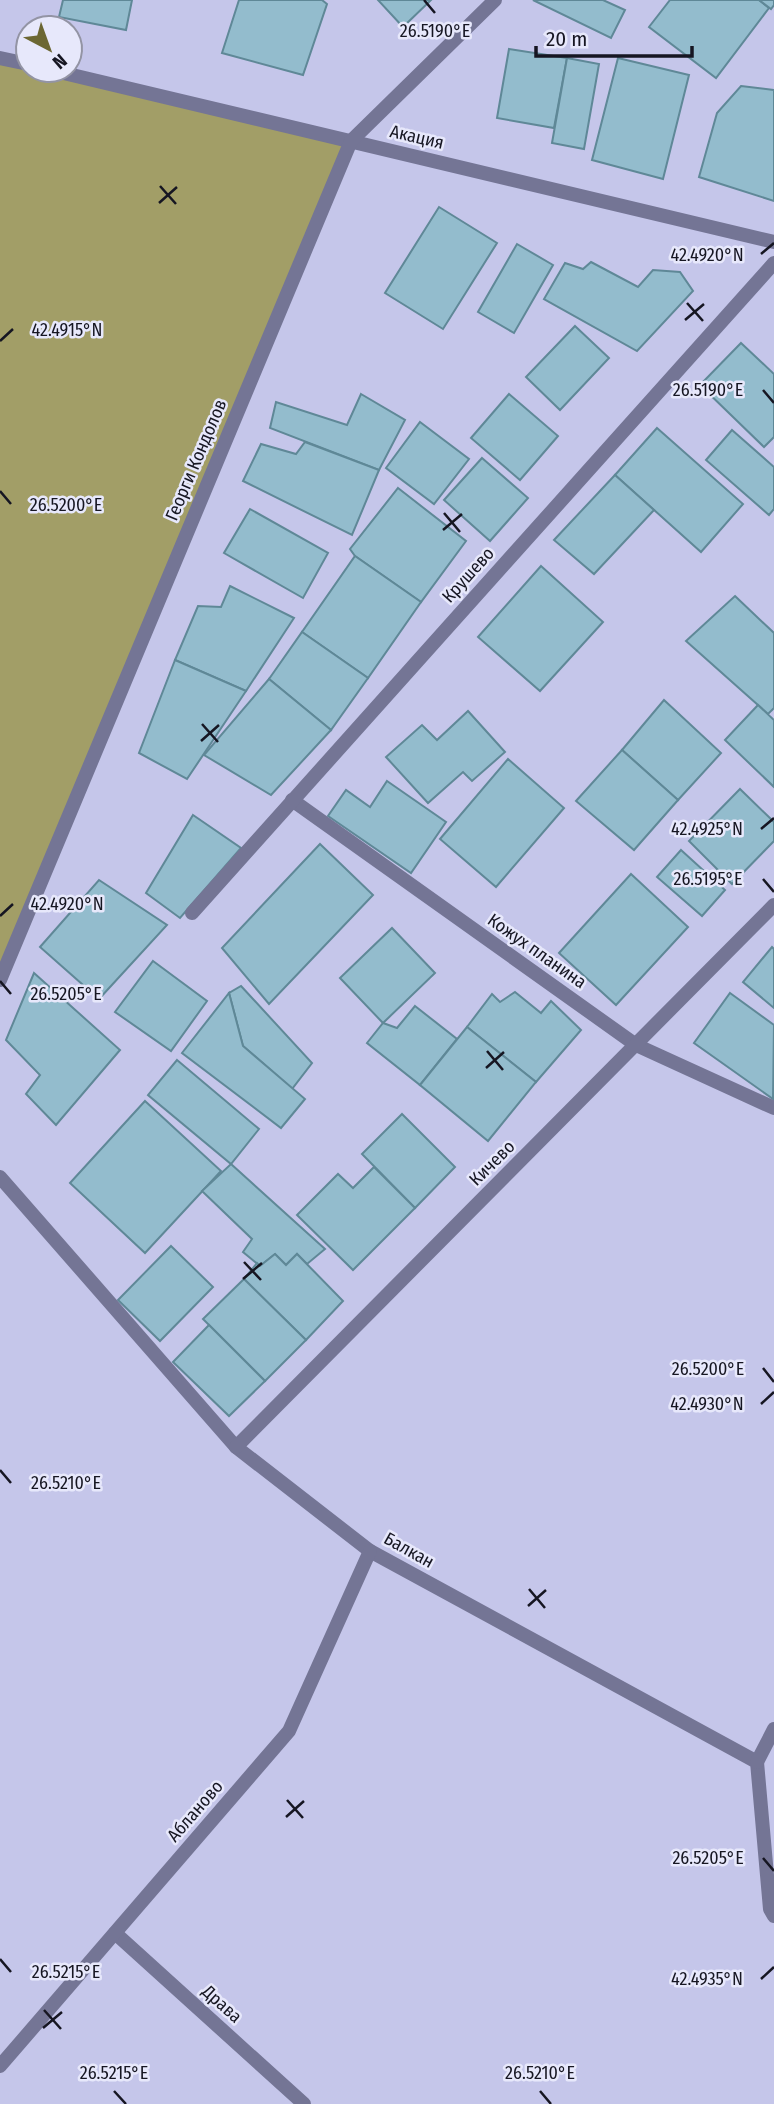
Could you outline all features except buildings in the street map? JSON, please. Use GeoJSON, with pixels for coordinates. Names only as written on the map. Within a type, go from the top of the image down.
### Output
{"type":"FeatureCollection","features":[{"type":"Feature","properties":{"kind":"street","name":"Георги Кондолов"},"geometry":{"type":"LineString","coordinates":[[0,981],[351,141],[495,0]]}},
{"type":"Feature","properties":{"kind":"street","name":"Акация"},"geometry":{"type":"LineString","coordinates":[[84,78],[774,242]]}},
{"type":"Feature","properties":{"kind":"street","name":"Крушево"},"geometry":{"type":"LineString","coordinates":[[192,913],[774,263]]}},
{"type":"Feature","properties":{"kind":"street","name":"Кожух планина"},"geometry":{"type":"LineString","coordinates":[[292,800],[636,1045],[774,1108]]}},
{"type":"Feature","properties":{"kind":"street","name":"Кичево"},"geometry":{"type":"LineString","coordinates":[[236,1447],[774,905]]}},
{"type":"Feature","properties":{"kind":"street","name":"Балкан"},"geometry":{"type":"LineString","coordinates":[[0,1177],[236,1447],[370,1551],[757,1762]]}},
{"type":"Feature","properties":{"kind":"street","name":"Абланово"},"geometry":{"type":"LineString","coordinates":[[0,2066],[289,1731],[370,1551]]}},
{"type":"Feature","properties":{"kind":"street"},"geometry":{"type":"LineString","coordinates":[[774,1729],[757,1762],[770,1909],[774,1916]]}},
{"type":"Feature","properties":{"kind":"street","name":"Драва"},"geometry":{"type":"LineString","coordinates":[[115,1933],[304,2104]]}},
{"type":"Feature","properties":{"kind":"shaded area"},"geometry":{"type":"Polygon","coordinates":[[[0,58],[14,64],[14,84],[84,84],[84,78],[351,141],[0,980],[0,58]]]}}]}
